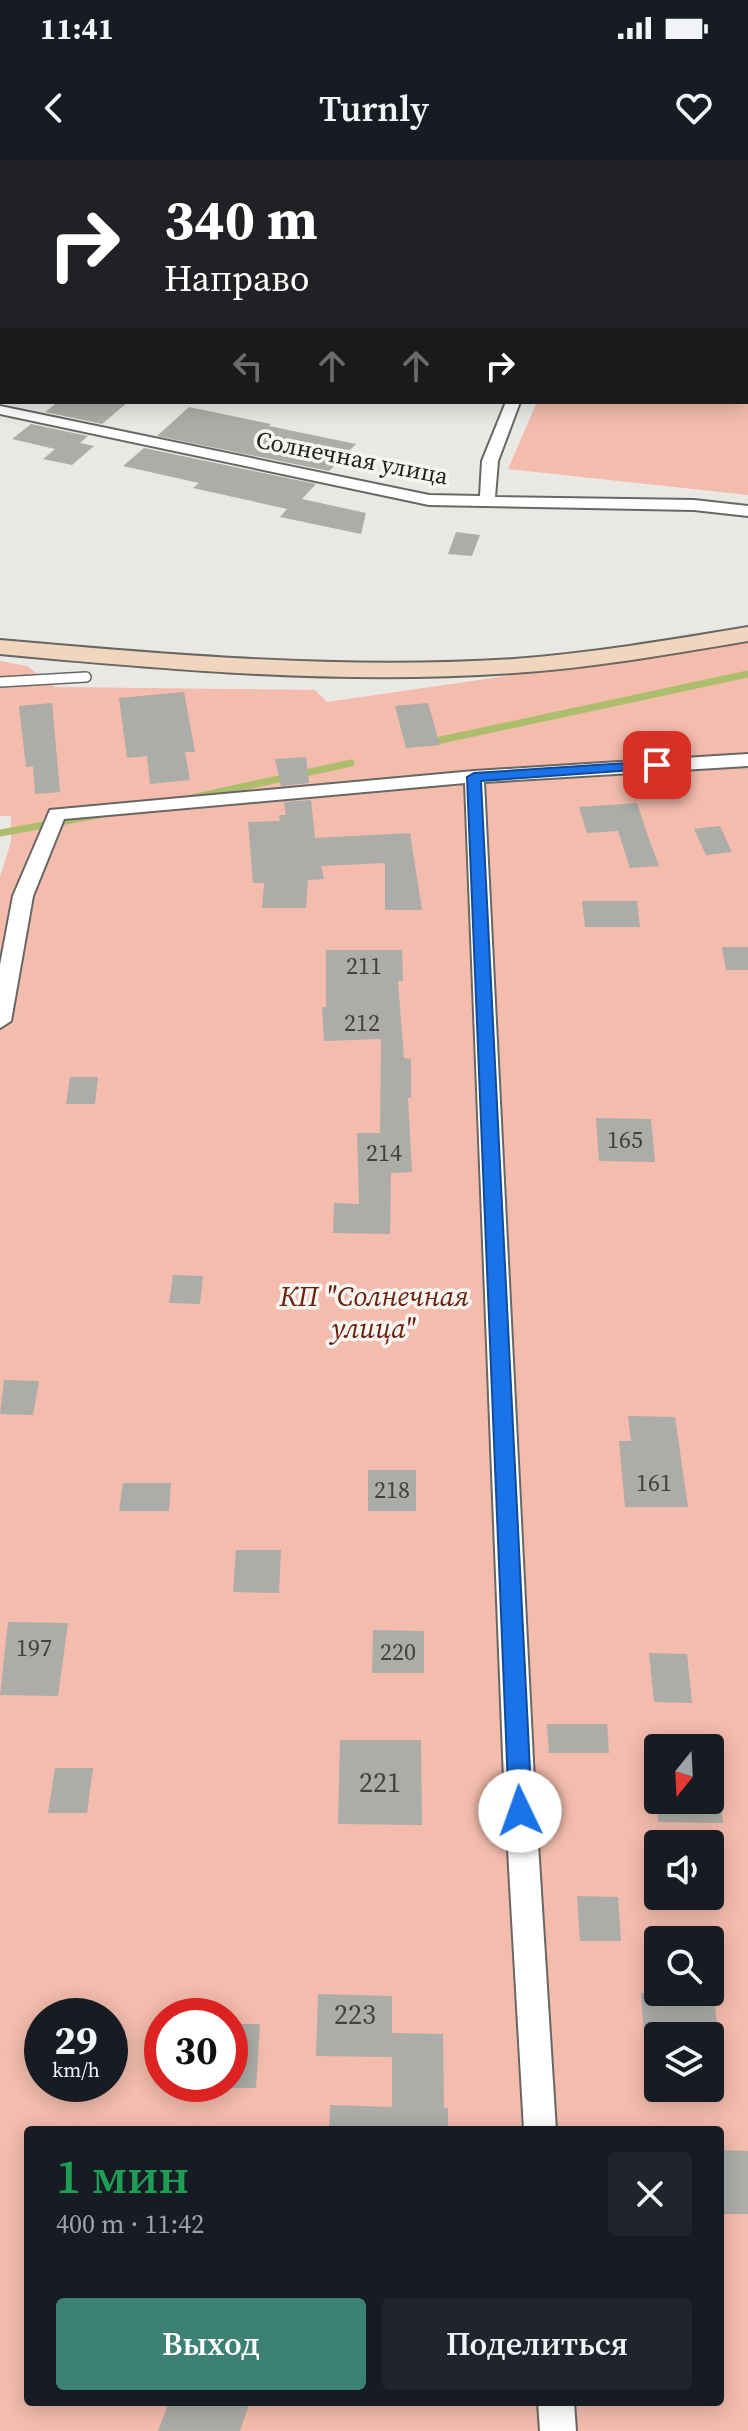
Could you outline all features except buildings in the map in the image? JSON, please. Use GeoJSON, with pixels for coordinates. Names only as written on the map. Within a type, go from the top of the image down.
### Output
{"type":"FeatureCollection","features":[{"type":"Feature","properties":{"kind":"main road"},"geometry":{"type":"LineString","coordinates":[[0,647],[153,661],[362,670],[514,666],[638,652],[748,634]]}},
{"type":"Feature","properties":{"kind":"street"},"geometry":{"type":"LineString","coordinates":[[487,503],[490,461],[512,404]]}},
{"type":"Feature","properties":{"kind":"street","name":"Солнечная улица"},"geometry":{"type":"LineString","coordinates":[[0,410],[429,500],[694,505],[748,511]]}},
{"type":"Feature","properties":{"kind":"street"},"geometry":{"type":"LineString","coordinates":[[0,1021],[23,896],[57,814],[474,777],[748,760]]}},
{"type":"Feature","properties":{"kind":"street"},"geometry":{"type":"LineString","coordinates":[[474,777],[518,1764],[540,2126]]}},
{"type":"Feature","properties":{"kind":"street"},"geometry":{"type":"LineString","coordinates":[[556,2406],[558,2431]]}},
{"type":"Feature","properties":{"kind":"lane"},"geometry":{"type":"LineString","coordinates":[[0,682],[86,677]]}},
{"type":"Feature","properties":{"kind":"green space"},"geometry":{"type":"Polygon","coordinates":[[[536,404],[748,404],[748,495],[508,469],[536,404]]]}},
{"type":"Feature","properties":{"kind":"green space","name":"КП \"Солнечная улица\""},"geometry":{"type":"Polygon","coordinates":[[[748,641],[748,2431],[0,2431],[0,877],[11,842],[11,816],[0,816],[0,661],[27,666],[55,687],[315,690],[327,702],[748,641]]]}},
{"type":"Feature","properties":{"kind":"waterway"},"geometry":{"type":"LineString","coordinates":[[427,743],[748,674]]}},
{"type":"Feature","properties":{"kind":"waterway"},"geometry":{"type":"LineString","coordinates":[[192,798],[351,763]]}},
{"type":"Feature","properties":{"kind":"waterway"},"geometry":{"type":"LineString","coordinates":[[0,833],[103,814]]}},
{"type":"Feature","properties":{"kind":"route"},"geometry":{"type":"LineString","coordinates":[[520,1811],[474,777],[657,765]]}}]}
